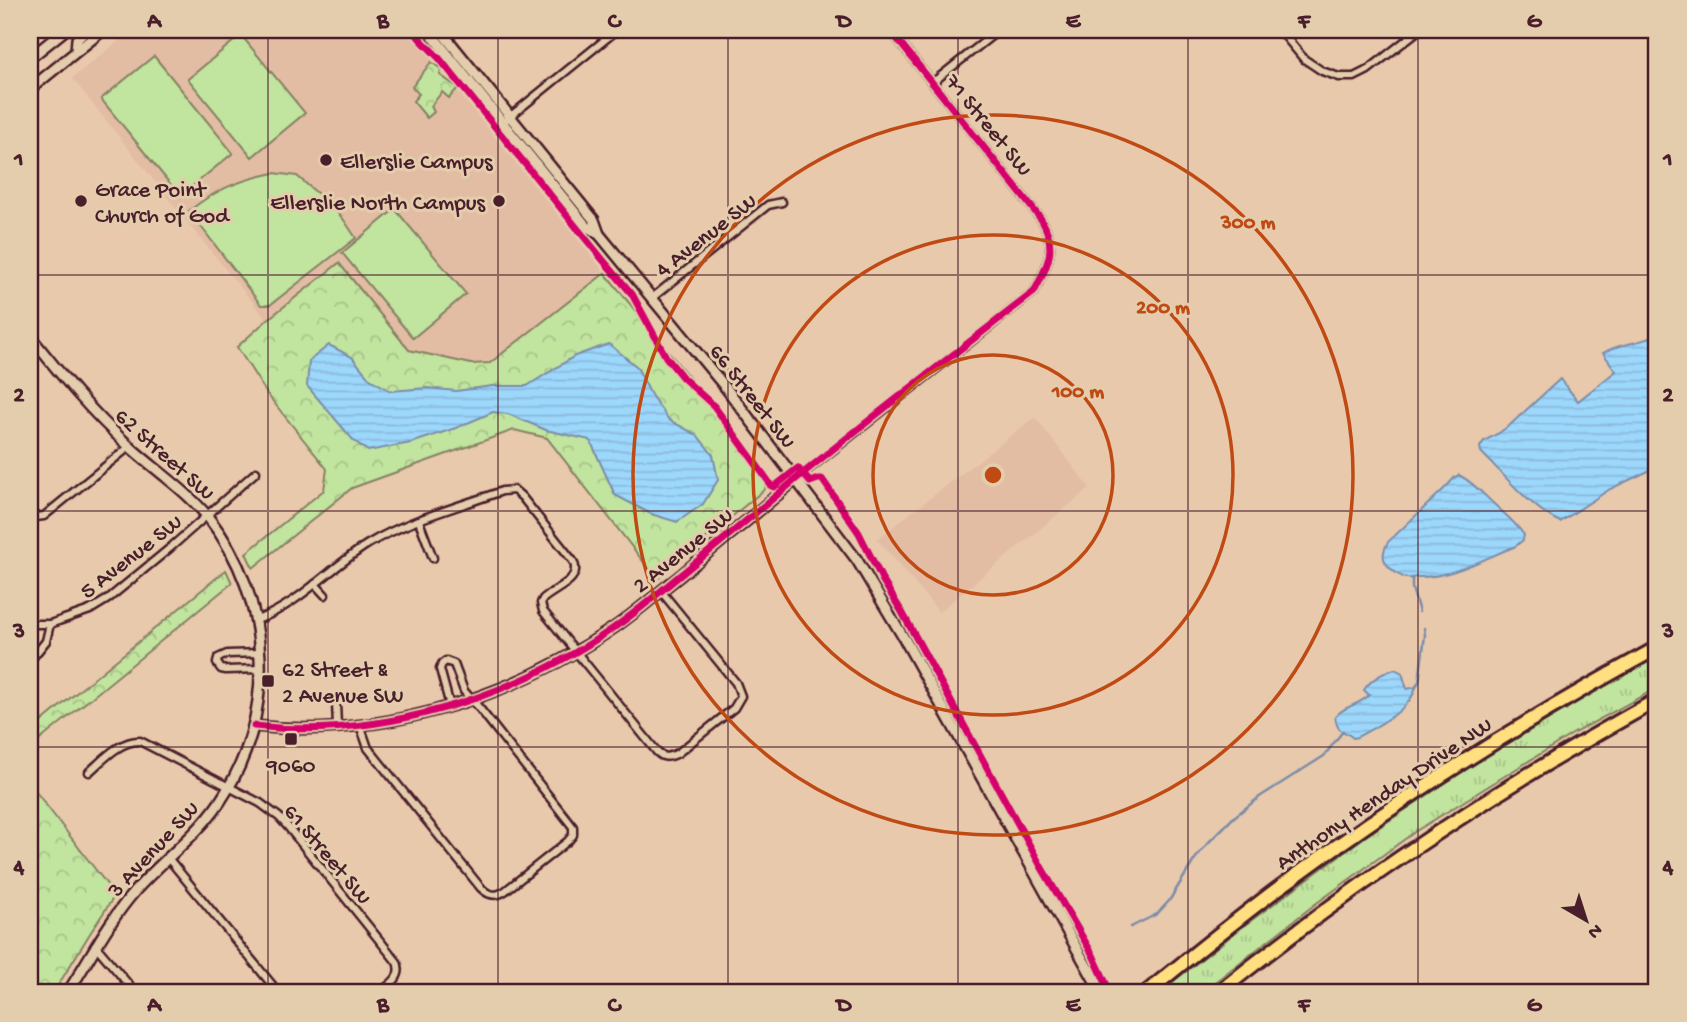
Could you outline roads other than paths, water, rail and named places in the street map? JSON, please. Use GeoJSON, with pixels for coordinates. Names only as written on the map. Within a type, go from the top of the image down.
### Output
{"type":"FeatureCollection","features":[{"type":"Feature","properties":{"kind":"highway","name":"Anthony Henday Drive NW"},"geometry":{"type":"LineString","coordinates":[[1147,992],[1275,891],[1376,819],[1494,742],[1657,648]]}},
{"type":"Feature","properties":{"kind":"highway"},"geometry":{"type":"LineString","coordinates":[[1219,992],[1421,843],[1520,780],[1657,700]]}},
{"type":"Feature","properties":{"kind":"main road"},"geometry":{"type":"LineString","coordinates":[[75,51],[76,39],[87,30]]}},
{"type":"Feature","properties":{"kind":"main road"},"geometry":{"type":"LineString","coordinates":[[30,89],[103,30]]}},
{"type":"Feature","properties":{"kind":"main road","name":"66 Street SW"},"geometry":{"type":"LineString","coordinates":[[428,30],[506,120]]}},
{"type":"Feature","properties":{"kind":"main road","name":"66 Street SW"},"geometry":{"type":"LineString","coordinates":[[440,30],[586,226],[599,234],[726,388],[857,559],[1100,990]]}},
{"type":"Feature","properties":{"kind":"main road"},"geometry":{"type":"LineString","coordinates":[[30,58],[63,31],[75,51]]}},
{"type":"Feature","properties":{"kind":"main road","name":"62 Street SW"},"geometry":{"type":"LineString","coordinates":[[30,336],[95,414],[130,447],[189,495],[225,542],[240,569],[257,620],[260,670],[254,726]]}},
{"type":"Feature","properties":{"kind":"main road","name":"2 Avenue SW"},"geometry":{"type":"LineString","coordinates":[[254,726],[280,728],[360,725],[407,717],[472,700],[526,678],[614,628],[795,480]]}},
{"type":"Feature","properties":{"kind":"main road","name":"3 Avenue SW"},"geometry":{"type":"LineString","coordinates":[[68,992],[132,894],[196,832],[218,805],[243,759],[254,726]]}},
{"type":"Feature","properties":{"kind":"street"},"geometry":{"type":"LineString","coordinates":[[506,120],[617,30]]}},
{"type":"Feature","properties":{"kind":"street","name":"71 Street SW"},"geometry":{"type":"LineString","coordinates":[[890,30],[1041,219],[1049,231],[1051,247]]}},
{"type":"Feature","properties":{"kind":"street"},"geometry":{"type":"LineString","coordinates":[[932,83],[999,30]]}},
{"type":"Feature","properties":{"kind":"street"},"geometry":{"type":"LineString","coordinates":[[1280,30],[1304,59],[1322,71],[1339,77],[1354,77],[1368,70],[1419,30]]}},
{"type":"Feature","properties":{"kind":"street","name":"4 Avenue SW"},"geometry":{"type":"LineString","coordinates":[[652,298],[768,205],[782,202]]}},
{"type":"Feature","properties":{"kind":"street","name":"2 Avenue SW"},"geometry":{"type":"LineString","coordinates":[[795,480],[1034,292],[1048,264],[1051,247]]}},
{"type":"Feature","properties":{"kind":"street"},"geometry":{"type":"LineString","coordinates":[[33,516],[44,516],[130,447]]}},
{"type":"Feature","properties":{"kind":"street","name":"5 Avenue SW"},"geometry":{"type":"LineString","coordinates":[[30,624],[50,624],[78,616],[99,605],[257,472]]}},
{"type":"Feature","properties":{"kind":"street"},"geometry":{"type":"LineString","coordinates":[[257,620],[274,612],[349,557],[394,530],[502,491],[513,490],[522,496],[573,561],[577,570],[571,579],[545,596],[541,603],[543,611],[657,752],[667,757],[678,753],[734,708],[741,696],[736,683],[661,591]]}},
{"type":"Feature","properties":{"kind":"street"},"geometry":{"type":"LineString","coordinates":[[419,521],[433,558]]}},
{"type":"Feature","properties":{"kind":"street"},"geometry":{"type":"LineString","coordinates":[[316,583],[325,596]]}},
{"type":"Feature","properties":{"kind":"street"},"geometry":{"type":"LineString","coordinates":[[30,661],[42,648],[50,624]]}},
{"type":"Feature","properties":{"kind":"street"},"geometry":{"type":"LineString","coordinates":[[260,653],[223,654],[217,663],[223,670],[260,670]]}},
{"type":"Feature","properties":{"kind":"street"},"geometry":{"type":"LineString","coordinates":[[360,725],[368,748],[481,888],[493,895],[505,891],[568,841],[574,832],[573,827],[464,691],[454,664],[446,662],[439,669],[450,706]]}},
{"type":"Feature","properties":{"kind":"street"},"geometry":{"type":"LineString","coordinates":[[336,703],[337,726]]}},
{"type":"Feature","properties":{"kind":"street","name":"61 Street SW"},"geometry":{"type":"LineString","coordinates":[[89,772],[124,744],[136,740],[265,806],[284,822],[397,962],[397,979],[380,992]]}},
{"type":"Feature","properties":{"kind":"street"},"geometry":{"type":"LineString","coordinates":[[169,858],[278,992]]}},
{"type":"Feature","properties":{"kind":"street"},"geometry":{"type":"LineString","coordinates":[[96,946],[135,992]]}},
{"type":"Feature","properties":{"kind":"water"},"geometry":{"type":"Polygon","coordinates":[[[1657,334],[1657,467],[1610,489],[1560,522],[1528,500],[1481,452],[1480,447],[1484,441],[1510,425],[1560,379],[1578,401],[1616,371],[1603,353],[1657,334]]]}},
{"type":"Feature","properties":{"kind":"water"},"geometry":{"type":"Polygon","coordinates":[[[609,344],[637,367],[651,395],[669,420],[697,435],[713,455],[718,480],[703,504],[677,522],[651,514],[615,495],[590,440],[546,430],[508,414],[493,412],[411,443],[368,451],[354,441],[307,386],[309,361],[329,345],[352,357],[370,379],[391,391],[427,388],[456,391],[492,386],[527,386],[575,356],[609,344]]]}},
{"type":"Feature","properties":{"kind":"water"},"geometry":{"type":"Polygon","coordinates":[[[1459,475],[1474,485],[1514,523],[1524,535],[1523,540],[1516,546],[1443,574],[1411,578],[1398,574],[1386,564],[1384,558],[1388,542],[1459,475]]]}},
{"type":"Feature","properties":{"kind":"water"},"geometry":{"type":"Polygon","coordinates":[[[1395,669],[1402,673],[1407,689],[1416,687],[1407,703],[1392,716],[1357,737],[1353,738],[1340,729],[1335,717],[1369,695],[1364,690],[1373,680],[1395,669]]]}},
{"type":"Feature","properties":{"kind":"waterway"},"geometry":{"type":"LineString","coordinates":[[1412,578],[1419,612]]}},
{"type":"Feature","properties":{"kind":"waterway"},"geometry":{"type":"LineString","coordinates":[[1415,688],[1419,682],[1424,628]]}},
{"type":"Feature","properties":{"kind":"waterway"},"geometry":{"type":"LineString","coordinates":[[1131,927],[1157,914],[1169,901],[1195,859],[1234,817],[1261,796],[1324,756],[1343,731]]}},
{"type":"Feature","properties":{"kind":"waterway"},"geometry":{"type":"LineString","coordinates":[[1016,992],[1019,989]]}},
{"type":"Feature","properties":{"kind":"place","name":"Ellerslie Campus"},"geometry":{"type":"Point","coordinates":[326,160]}},
{"type":"Feature","properties":{"kind":"place","name":"Grace Point Church of God"},"geometry":{"type":"Point","coordinates":[81,201]}},
{"type":"Feature","properties":{"kind":"place","name":"Ellerslie North Campus"},"geometry":{"type":"Point","coordinates":[499,201]}},
{"type":"Feature","properties":{"kind":"place","name":"62 Street & 2 Avenue SW"},"geometry":{"type":"Point","coordinates":[268,681]}},
{"type":"Feature","properties":{"kind":"place","name":"9060"},"geometry":{"type":"Point","coordinates":[291,739]}}]}
